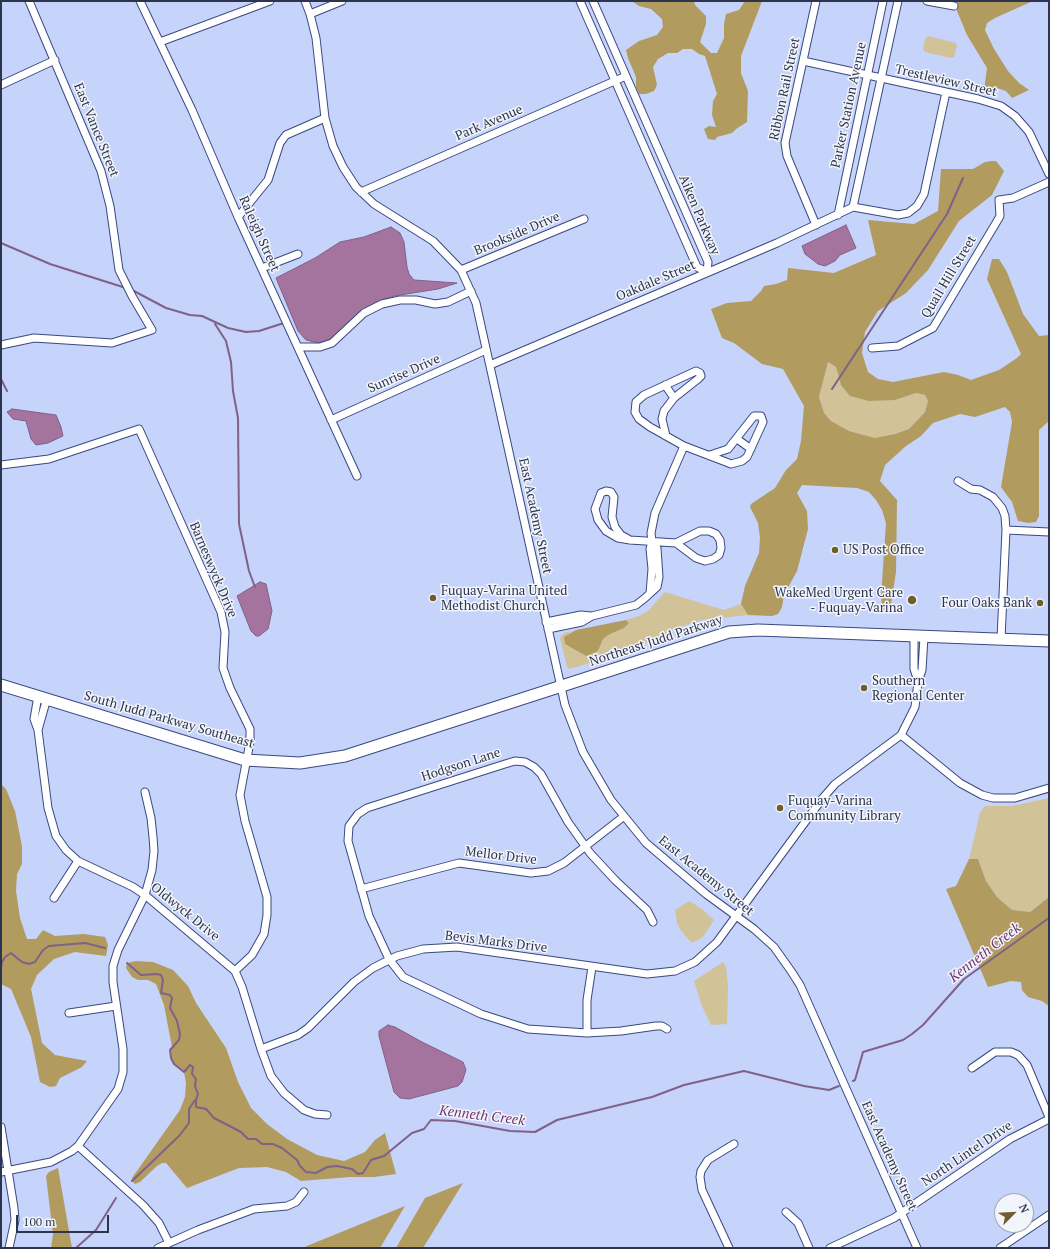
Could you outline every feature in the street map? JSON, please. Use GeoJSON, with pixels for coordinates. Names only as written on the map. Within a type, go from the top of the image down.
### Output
{"type":"FeatureCollection","features":[{"type":"Feature","properties":{"kind":"highway","name":"Northeast Judd Parkway"},"geometry":{"type":"LineString","coordinates":[[561,686],[729,632],[758,630],[1049,640]]}},
{"type":"Feature","properties":{"kind":"highway","name":"South Judd Parkway Southeast"},"geometry":{"type":"LineString","coordinates":[[1,685],[245,760],[300,763],[345,756],[561,686]]}},
{"type":"Feature","properties":{"kind":"street","name":"East Vance Street"},"geometry":{"type":"LineString","coordinates":[[1,345],[34,338],[112,343],[152,330],[119,270],[110,206],[101,171],[30,1]]}},
{"type":"Feature","properties":{"kind":"street","name":"Raleigh Street"},"geometry":{"type":"LineString","coordinates":[[140,1],[357,476]]}},
{"type":"Feature","properties":{"kind":"street"},"geometry":{"type":"LineString","coordinates":[[160,42],[270,1]]}},
{"type":"Feature","properties":{"kind":"street","name":"East Academy Street"},"geometry":{"type":"LineString","coordinates":[[305,1],[316,38],[325,118],[337,157],[349,177],[361,192],[386,213],[433,241],[460,270],[476,303],[561,686],[569,717],[583,752],[602,787],[623,817],[646,842],[668,863],[774,947],[800,985],[917,1248]]}},
{"type":"Feature","properties":{"kind":"street"},"geometry":{"type":"LineString","coordinates":[[310,14],[342,1]]}},
{"type":"Feature","properties":{"kind":"street","name":"Aiken Parkway"},"geometry":{"type":"LineString","coordinates":[[580,1],[697,267],[707,272],[708,262],[593,1]]}},
{"type":"Feature","properties":{"kind":"street","name":"Ribbon Rail Street"},"geometry":{"type":"LineString","coordinates":[[816,1],[786,134],[785,150],[816,225]]}},
{"type":"Feature","properties":{"kind":"street","name":"Parker Station Avenue"},"geometry":{"type":"LineString","coordinates":[[838,215],[883,1]]}},
{"type":"Feature","properties":{"kind":"street","name":"Parker Station Avenue"},"geometry":{"type":"LineString","coordinates":[[853,207],[898,1]]}},
{"type":"Feature","properties":{"kind":"street"},"geometry":{"type":"LineString","coordinates":[[927,1],[954,6]]}},
{"type":"Feature","properties":{"kind":"street"},"geometry":{"type":"LineString","coordinates":[[1,84],[55,60]]}},
{"type":"Feature","properties":{"kind":"street","name":"Trestleview Street"},"geometry":{"type":"LineString","coordinates":[[803,62],[946,92],[1001,106],[1015,116],[1030,132],[1049,174]]}},
{"type":"Feature","properties":{"kind":"street","name":"Park Avenue"},"geometry":{"type":"LineString","coordinates":[[361,192],[626,76]]}},
{"type":"Feature","properties":{"kind":"street"},"geometry":{"type":"LineString","coordinates":[[853,207],[898,215],[908,213],[917,206],[924,194],[946,92]]}},
{"type":"Feature","properties":{"kind":"street"},"geometry":{"type":"LineString","coordinates":[[238,217],[268,180],[280,143],[286,135],[325,118]]}},
{"type":"Feature","properties":{"kind":"street","name":"Quail Hill Street"},"geometry":{"type":"LineString","coordinates":[[872,348],[898,346],[933,328],[1000,216],[999,200],[1012,198],[1049,182]]}},
{"type":"Feature","properties":{"kind":"street","name":"Oakdale Street"},"geometry":{"type":"LineString","coordinates":[[490,365],[777,243],[853,207]]}},
{"type":"Feature","properties":{"kind":"street","name":"Brookside Drive"},"geometry":{"type":"LineString","coordinates":[[460,270],[584,219]]}},
{"type":"Feature","properties":{"kind":"street"},"geometry":{"type":"LineString","coordinates":[[262,268],[298,254]]}},
{"type":"Feature","properties":{"kind":"street"},"geometry":{"type":"LineString","coordinates":[[298,347],[320,347],[332,343],[364,313],[382,304],[400,300],[416,300],[435,304],[448,302],[471,291]]}},
{"type":"Feature","properties":{"kind":"street","name":"Sunrise Drive"},"geometry":{"type":"LineString","coordinates":[[331,420],[486,350]]}},
{"type":"Feature","properties":{"kind":"street"},"geometry":{"type":"LineString","coordinates":[[666,436],[662,419],[664,411],[674,398],[701,376],[700,373],[696,371],[639,398],[635,407],[636,412],[644,424],[684,446],[726,462],[737,463],[747,457],[751,449],[763,422],[760,416],[754,416],[737,439],[724,452],[710,455]]}},
{"type":"Feature","properties":{"kind":"street"},"geometry":{"type":"LineString","coordinates":[[665,385],[674,398]]}},
{"type":"Feature","properties":{"kind":"street","name":"Barneswyck Drive"},"geometry":{"type":"LineString","coordinates":[[1,465],[49,459],[139,429],[220,612],[225,632],[223,668],[230,688],[250,729],[250,742],[245,760],[240,795],[267,897],[267,915],[264,934],[252,955],[235,971]]}},
{"type":"Feature","properties":{"kind":"street"},"geometry":{"type":"LineString","coordinates":[[737,439],[751,449]]}},
{"type":"Feature","properties":{"kind":"street"},"geometry":{"type":"LineString","coordinates":[[547,626],[582,622],[592,616],[636,605],[650,593],[652,569],[650,549],[652,541],[651,533],[655,513],[684,446]]}},
{"type":"Feature","properties":{"kind":"street"},"geometry":{"type":"LineString","coordinates":[[958,481],[971,489],[987,493],[998,502],[1005,516],[1006,530],[1002,639]]}},
{"type":"Feature","properties":{"kind":"street"},"geometry":{"type":"LineString","coordinates":[[630,540],[621,535],[613,522],[611,509],[614,496],[611,492],[606,491],[601,493],[595,509],[598,520],[606,531],[618,538],[630,540],[676,543],[700,531],[709,530],[716,534],[720,540],[721,548],[719,554],[713,559],[705,561],[696,558],[676,543]]}},
{"type":"Feature","properties":{"kind":"street"},"geometry":{"type":"LineString","coordinates":[[1006,530],[1049,532]]}},
{"type":"Feature","properties":{"kind":"street"},"geometry":{"type":"LineString","coordinates":[[919,636],[914,669],[918,682],[915,707],[902,735],[960,783],[982,795],[992,798],[1015,798],[1049,788]]}},
{"type":"Feature","properties":{"kind":"street","name":"Oldwyck Drive"},"geometry":{"type":"LineString","coordinates":[[43,697],[34,719],[38,730],[48,808],[56,836],[66,850],[78,860],[146,895],[235,971],[249,1008],[261,1049],[272,1076],[284,1093],[304,1110],[315,1114],[327,1115]]}},
{"type":"Feature","properties":{"kind":"street","name":"Bevis Marks Drive"},"geometry":{"type":"LineString","coordinates":[[261,1049],[298,1035],[308,1028],[360,977],[389,959],[423,949],[457,947],[647,974],[675,971],[695,962],[708,952],[835,784],[902,735]]}},
{"type":"Feature","properties":{"kind":"street","name":"Hodgson Lane"},"geometry":{"type":"LineString","coordinates":[[653,922],[647,910],[615,880],[585,846],[561,812],[537,770],[525,762],[510,762],[374,806],[358,814],[351,821],[348,836],[361,888],[370,916],[389,959],[397,971],[415,983],[496,1020],[528,1029],[587,1033],[621,1031],[656,1026],[662,1026],[667,1029]]}},
{"type":"Feature","properties":{"kind":"street"},"geometry":{"type":"LineString","coordinates":[[5,1171],[51,1162],[78,1146],[118,1089],[123,1072],[123,1049],[112,975],[118,950],[146,895],[152,870],[154,851],[151,818],[145,792]]}},
{"type":"Feature","properties":{"kind":"street","name":"Mellor Drive"},"geometry":{"type":"LineString","coordinates":[[361,888],[459,863],[523,872],[543,873],[559,866],[623,817]]}},
{"type":"Feature","properties":{"kind":"street"},"geometry":{"type":"LineString","coordinates":[[54,898],[78,860]]}},
{"type":"Feature","properties":{"kind":"street"},"geometry":{"type":"LineString","coordinates":[[587,1033],[587,1000],[592,967]]}},
{"type":"Feature","properties":{"kind":"street"},"geometry":{"type":"LineString","coordinates":[[69,1013],[116,1006]]}},
{"type":"Feature","properties":{"kind":"street"},"geometry":{"type":"LineString","coordinates":[[972,1068],[995,1052],[1011,1052],[1018,1055],[1027,1065],[1049,1118]]}},
{"type":"Feature","properties":{"kind":"street","name":"North Lintel Drive"},"geometry":{"type":"LineString","coordinates":[[830,1248],[902,1213],[1010,1139],[1049,1118]]}},
{"type":"Feature","properties":{"kind":"street"},"geometry":{"type":"LineString","coordinates":[[1,1127],[5,1171],[15,1220],[9,1248]]}},
{"type":"Feature","properties":{"kind":"street"},"geometry":{"type":"LineString","coordinates":[[729,1248],[702,1190],[700,1177],[701,1171],[708,1160],[734,1144]]}},
{"type":"Feature","properties":{"kind":"street"},"geometry":{"type":"LineString","coordinates":[[78,1146],[143,1205],[159,1223],[169,1243]]}},
{"type":"Feature","properties":{"kind":"street"},"geometry":{"type":"LineString","coordinates":[[158,1248],[254,1208],[287,1206],[296,1202],[304,1192]]}},
{"type":"Feature","properties":{"kind":"street"},"geometry":{"type":"LineString","coordinates":[[786,1212],[798,1223],[809,1248]]}},
{"type":"Feature","properties":{"kind":"street"},"geometry":{"type":"LineString","coordinates":[[1000,1248],[1049,1215]]}},
{"type":"Feature","properties":{"kind":"shaded area"},"geometry":{"type":"Polygon","coordinates":[[[632,1],[694,1],[695,5],[706,16],[706,24],[700,42],[711,53],[717,53],[724,38],[726,14],[739,10],[745,1],[762,1],[741,56],[741,73],[748,91],[747,122],[732,133],[717,137],[715,140],[708,139],[704,129],[709,126],[716,127],[712,115],[713,101],[717,94],[705,56],[692,49],[683,49],[677,53],[668,53],[658,59],[653,67],[657,85],[654,91],[646,94],[639,94],[636,87],[636,77],[626,50],[639,41],[657,35],[663,27],[662,19],[651,9],[639,6],[632,1]]]}},
{"type":"Feature","properties":{"kind":"shaded area"},"geometry":{"type":"Polygon","coordinates":[[[957,1],[1033,1],[995,18],[987,23],[985,30],[994,49],[1008,71],[1019,83],[1029,90],[1012,98],[1006,91],[997,88],[993,93],[984,90],[987,68],[967,35],[957,11],[957,1]]]}},
{"type":"Feature","properties":{"kind":"shaded area"},"geometry":{"type":"Polygon","coordinates":[[[928,36],[956,43],[957,46],[954,57],[951,58],[925,52],[923,49],[925,39],[928,36]]]}},
{"type":"Feature","properties":{"kind":"shaded area"},"geometry":{"type":"Polygon","coordinates":[[[996,161],[1004,171],[992,195],[959,221],[928,270],[906,293],[878,311],[865,332],[862,353],[868,372],[878,379],[893,382],[944,372],[971,380],[999,370],[1017,358],[1021,354],[987,279],[992,259],[999,259],[1007,272],[1023,314],[1039,336],[1049,335],[1049,421],[1039,430],[1039,516],[1036,522],[1028,523],[1018,521],[1012,502],[1001,487],[1012,422],[1010,412],[1005,407],[975,417],[960,414],[933,423],[921,436],[906,446],[885,465],[880,481],[897,500],[896,572],[890,611],[886,614],[883,610],[881,598],[886,523],[882,510],[876,500],[869,492],[857,488],[802,485],[797,493],[807,511],[808,529],[797,571],[784,595],[782,607],[778,614],[772,616],[748,615],[741,604],[745,586],[759,553],[760,538],[758,523],[750,507],[751,504],[775,488],[786,470],[797,459],[801,441],[804,406],[783,369],[762,364],[734,343],[722,338],[711,309],[727,303],[751,301],[764,286],[787,280],[788,268],[834,273],[876,255],[868,220],[914,224],[938,211],[941,169],[973,169],[985,162],[996,161]],[[828,362],[819,397],[824,413],[831,421],[849,431],[875,438],[895,434],[909,429],[925,412],[928,401],[925,395],[916,393],[895,400],[869,401],[850,396],[841,385],[836,367],[828,362]]]}},
{"type":"Feature","properties":{"kind":"shaded area"},"geometry":{"type":"Polygon","coordinates":[[[846,225],[856,248],[840,255],[835,261],[825,266],[818,264],[805,254],[802,246],[846,225]]]}},
{"type":"Feature","properties":{"kind":"shaded area"},"geometry":{"type":"Polygon","coordinates":[[[391,227],[400,233],[404,242],[407,267],[409,274],[414,280],[457,283],[438,289],[394,296],[375,302],[330,339],[318,343],[306,340],[298,331],[276,278],[315,258],[340,242],[364,237],[391,227]]]}},
{"type":"Feature","properties":{"kind":"shaded area"},"geometry":{"type":"Polygon","coordinates":[[[828,362],[836,367],[841,385],[895,400],[916,393],[925,395],[928,401],[925,412],[909,429],[895,434],[875,438],[849,431],[831,421],[824,413],[819,397],[828,362]]]}},
{"type":"Feature","properties":{"kind":"shaded area"},"geometry":{"type":"Polygon","coordinates":[[[12,409],[56,415],[63,436],[48,443],[36,445],[31,439],[26,421],[13,419],[7,412],[12,409]]]}},
{"type":"Feature","properties":{"kind":"shaded area"},"geometry":{"type":"Polygon","coordinates":[[[260,582],[266,584],[272,611],[268,629],[259,636],[256,636],[251,631],[237,596],[260,582]]]}},
{"type":"Feature","properties":{"kind":"shaded area"},"geometry":{"type":"Polygon","coordinates":[[[665,592],[724,610],[741,604],[748,615],[702,620],[671,630],[667,636],[577,667],[569,669],[567,667],[560,638],[564,633],[576,630],[569,633],[565,644],[586,656],[598,651],[603,639],[624,628],[629,623],[626,620],[639,616],[648,611],[665,592]]]}},
{"type":"Feature","properties":{"kind":"shaded area"},"geometry":{"type":"Polygon","coordinates":[[[626,620],[629,623],[624,628],[603,639],[598,651],[586,656],[565,644],[564,637],[576,630],[626,620]]]}},
{"type":"Feature","properties":{"kind":"shaded area"},"geometry":{"type":"Polygon","coordinates":[[[1,784],[6,789],[15,811],[22,846],[22,864],[17,874],[16,891],[20,918],[27,939],[36,939],[43,930],[55,936],[84,934],[105,937],[108,945],[106,956],[75,952],[54,959],[37,975],[31,989],[42,1043],[55,1055],[87,1061],[82,1067],[60,1078],[56,1086],[50,1087],[40,1082],[31,1037],[11,989],[1,984],[1,784]]]}},
{"type":"Feature","properties":{"kind":"shaded area"},"geometry":{"type":"Polygon","coordinates":[[[1049,798],[1049,897],[1029,912],[1012,910],[997,897],[986,881],[978,859],[969,859],[980,813],[985,806],[1012,806],[1049,798]]]}},
{"type":"Feature","properties":{"kind":"shaded area"},"geometry":{"type":"Polygon","coordinates":[[[969,859],[978,859],[986,881],[997,897],[1012,910],[1030,912],[1049,897],[1049,1006],[1042,1001],[1028,997],[1022,990],[1021,982],[1011,981],[988,987],[946,889],[956,886],[969,859]]]}},
{"type":"Feature","properties":{"kind":"shaded area"},"geometry":{"type":"Polygon","coordinates":[[[689,901],[702,909],[714,920],[703,937],[692,943],[681,931],[677,923],[675,910],[689,901]]]}},
{"type":"Feature","properties":{"kind":"shaded area"},"geometry":{"type":"Polygon","coordinates":[[[136,961],[153,962],[173,970],[188,986],[196,1003],[226,1048],[238,1082],[251,1108],[267,1124],[287,1139],[317,1155],[344,1161],[365,1152],[375,1140],[385,1133],[396,1174],[374,1177],[350,1177],[301,1181],[286,1172],[267,1167],[239,1168],[187,1188],[166,1163],[162,1163],[140,1182],[135,1184],[132,1181],[132,1178],[180,1110],[185,1097],[186,1083],[184,1072],[174,1064],[171,1058],[170,1050],[172,1047],[164,1005],[156,984],[148,980],[138,980],[132,977],[126,968],[127,963],[136,961]]]}},
{"type":"Feature","properties":{"kind":"shaded area"},"geometry":{"type":"Polygon","coordinates":[[[723,962],[726,967],[728,988],[727,1024],[711,1025],[701,1004],[694,981],[723,962]]]}},
{"type":"Feature","properties":{"kind":"shaded area"},"geometry":{"type":"Polygon","coordinates":[[[388,1025],[395,1027],[463,1062],[466,1070],[462,1082],[458,1086],[409,1099],[400,1098],[394,1092],[379,1036],[379,1031],[388,1025]]]}},
{"type":"Feature","properties":{"kind":"shaded area"},"geometry":{"type":"Polygon","coordinates":[[[58,1168],[72,1248],[51,1248],[53,1234],[46,1176],[49,1172],[58,1168]]]}},
{"type":"Feature","properties":{"kind":"shaded area"},"geometry":{"type":"Polygon","coordinates":[[[463,1183],[423,1248],[396,1248],[425,1198],[463,1183]]]}},
{"type":"Feature","properties":{"kind":"shaded area"},"geometry":{"type":"Polygon","coordinates":[[[405,1206],[380,1248],[302,1248],[405,1206]]]}},
{"type":"Feature","properties":{"kind":"waterway"},"geometry":{"type":"LineString","coordinates":[[832,389],[947,214],[963,178]]}},
{"type":"Feature","properties":{"kind":"waterway"},"geometry":{"type":"LineString","coordinates":[[1,243],[50,264],[126,288]]}},
{"type":"Feature","properties":{"kind":"waterway"},"geometry":{"type":"LineString","coordinates":[[132,290],[166,308],[190,315],[202,316],[228,328],[246,332],[259,331],[284,323]]}},
{"type":"Feature","properties":{"kind":"waterway"},"geometry":{"type":"LineString","coordinates":[[215,324],[226,341],[231,362],[233,391],[238,418],[239,524],[249,571],[255,587]]}},
{"type":"Feature","properties":{"kind":"waterway"},"geometry":{"type":"LineString","coordinates":[[1,379],[7,391]]}},
{"type":"Feature","properties":{"kind":"waterway","name":"Kenneth Creek"},"geometry":{"type":"LineString","coordinates":[[853,1081],[855,1080],[863,1052],[903,1040],[912,1034],[923,1025],[964,979],[1049,918]]}},
{"type":"Feature","properties":{"kind":"waterway","name":"Kenneth Creek"},"geometry":{"type":"LineString","coordinates":[[1,967],[5,957],[11,953],[22,962],[29,964],[35,962],[43,950],[49,946],[85,943],[105,948]]}},
{"type":"Feature","properties":{"kind":"waterway","name":"Kenneth Creek"},"geometry":{"type":"LineString","coordinates":[[127,963],[141,975],[161,975],[163,980],[161,993],[170,995],[172,998],[170,1008],[177,1021],[180,1034],[179,1040],[170,1050],[171,1058],[174,1064],[184,1072],[190,1065],[193,1067],[192,1074],[196,1079],[195,1086],[198,1094],[196,1107],[206,1109],[214,1118],[241,1132],[248,1139],[256,1139],[262,1144],[273,1144],[282,1148],[297,1160],[306,1172],[316,1173],[327,1167],[337,1166],[352,1169],[358,1174],[363,1173],[371,1160],[384,1156],[412,1133],[424,1129],[431,1120],[455,1121],[510,1131],[535,1132],[557,1120],[652,1097],[684,1085],[744,1071],[804,1086],[829,1090],[839,1086]]}},
{"type":"Feature","properties":{"kind":"waterway"},"geometry":{"type":"LineString","coordinates":[[132,1181],[179,1136],[189,1123],[189,1109],[195,1100]]}},
{"type":"Feature","properties":{"kind":"waterway"},"geometry":{"type":"LineString","coordinates":[[76,1248],[96,1230],[116,1198]]}},
{"type":"Feature","properties":{"kind":"place","name":"US Post Office"},"geometry":{"type":"Point","coordinates":[835,550]}},
{"type":"Feature","properties":{"kind":"place","name":"Fuquay-Varina United Methodist Church"},"geometry":{"type":"Point","coordinates":[433,598]}},
{"type":"Feature","properties":{"kind":"place","name":"WakeMed Urgent Care - Fuquay-Varina"},"geometry":{"type":"Point","coordinates":[912,600]}},
{"type":"Feature","properties":{"kind":"place","name":"Four Oaks Bank"},"geometry":{"type":"Point","coordinates":[1040,603]}},
{"type":"Feature","properties":{"kind":"place","name":"Southern Regional Center"},"geometry":{"type":"Point","coordinates":[864,688]}},
{"type":"Feature","properties":{"kind":"place","name":"Fuquay-Varina Community Library"},"geometry":{"type":"Point","coordinates":[780,808]}}]}
